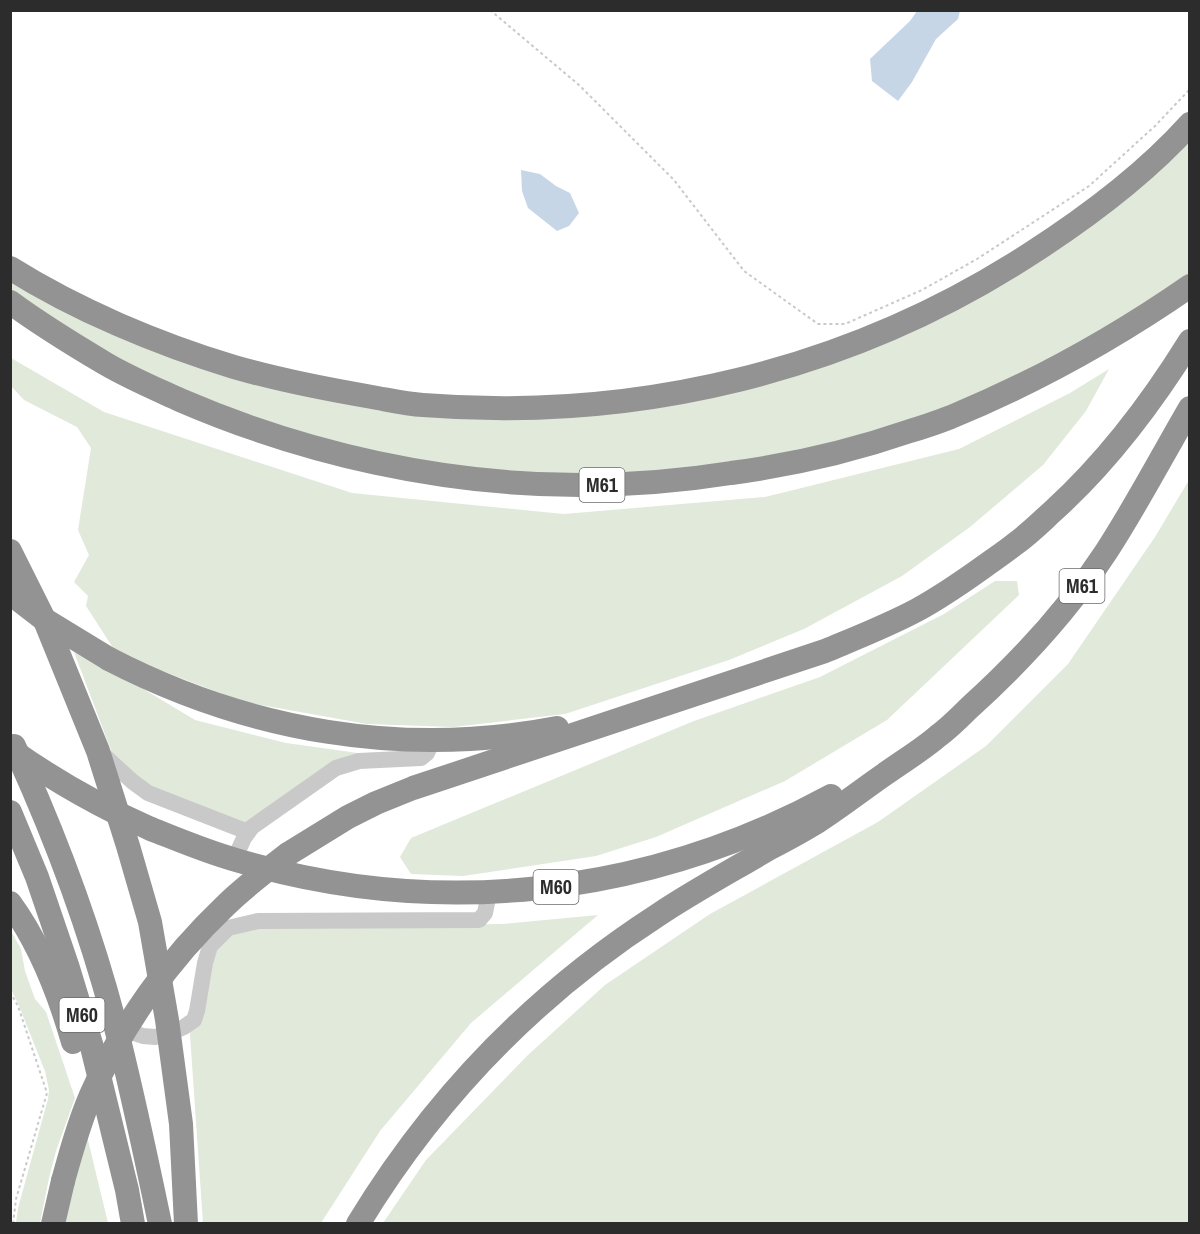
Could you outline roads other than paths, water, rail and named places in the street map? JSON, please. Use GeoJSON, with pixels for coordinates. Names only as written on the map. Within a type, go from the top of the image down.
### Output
{"type":"FeatureCollection","features":[{"type":"Feature","properties":{"kind":"highway"},"geometry":{"type":"LineString","coordinates":[[10,268],[70,301],[174,347],[219,362],[325,390],[419,405],[477,409],[525,409],[650,398],[709,387],[821,357],[883,333],[932,310],[1008,268],[1082,218],[1134,177],[1190,124]]}},
{"type":"Feature","properties":{"kind":"highway","name":"M61"},"geometry":{"type":"LineString","coordinates":[[10,302],[108,366],[216,415],[290,440],[398,467],[458,477],[516,483],[578,485],[643,483],[745,472],[842,452],[886,439],[950,418],[1054,370],[1106,340],[1190,286]]}},
{"type":"Feature","properties":{"kind":"highway"},"geometry":{"type":"LineString","coordinates":[[10,593],[45,620],[133,671],[186,695],[278,723],[339,734],[433,741],[525,734],[650,709],[825,651],[873,632],[955,586],[1017,543],[1087,478],[1137,420],[1190,341]]}},
{"type":"Feature","properties":{"kind":"highway","name":"M61"},"geometry":{"type":"LineString","coordinates":[[938,737],[1021,659],[1084,584],[1134,506],[1190,408]]}},
{"type":"Feature","properties":{"kind":"highway"},"geometry":{"type":"LineString","coordinates":[[10,551],[46,622],[98,751],[150,922],[181,1124],[186,1224]]}},
{"type":"Feature","properties":{"kind":"highway","name":"M60"},"geometry":{"type":"LineString","coordinates":[[53,1224],[77,1132],[116,1047],[143,1003],[174,961],[212,919],[248,886],[288,854],[348,817],[376,803],[413,788],[650,709]]}},
{"type":"Feature","properties":{"kind":"highway"},"geometry":{"type":"LineString","coordinates":[[358,1224],[395,1166],[441,1106],[476,1065],[555,990],[614,944],[651,919],[816,822],[938,737]]}},
{"type":"Feature","properties":{"kind":"highway","name":"M60"},"geometry":{"type":"LineString","coordinates":[[10,749],[80,794],[151,829],[234,860],[309,878],[371,888],[409,892],[489,893],[562,886],[596,880],[646,870],[706,852],[809,808],[938,737]]}},
{"type":"Feature","properties":{"kind":"highway","name":"M60"},"geometry":{"type":"LineString","coordinates":[[10,738],[30,781],[76,898],[98,965],[115,1024],[160,1224]]}},
{"type":"Feature","properties":{"kind":"highway","name":"M60"},"geometry":{"type":"LineString","coordinates":[[10,813],[37,877],[92,1047],[127,1190],[133,1224]]}},
{"type":"Feature","properties":{"kind":"highway","name":"M60"},"geometry":{"type":"LineString","coordinates":[[10,903],[32,937],[58,996],[70,1031],[123,1224]]}},
{"type":"Feature","properties":{"kind":"lane"},"geometry":{"type":"LineString","coordinates":[[234,860],[252,827],[336,768],[359,760],[421,758],[427,753],[433,741]]}},
{"type":"Feature","properties":{"kind":"lane"},"geometry":{"type":"LineString","coordinates":[[98,751],[148,793],[248,832]]}},
{"type":"Feature","properties":{"kind":"lane"},"geometry":{"type":"LineString","coordinates":[[115,1024],[143,1036],[155,1036],[168,1035],[194,1020],[210,946],[228,928],[258,921],[479,920],[485,913],[489,893]]}},
{"type":"Feature","properties":{"kind":"water"},"geometry":{"type":"Polygon","coordinates":[[[917,11],[960,11],[958,19],[936,39],[912,82],[898,101],[872,81],[870,59],[910,21],[917,11]]]}},
{"type":"Feature","properties":{"kind":"water"},"geometry":{"type":"Polygon","coordinates":[[[521,170],[540,174],[570,193],[579,213],[569,226],[557,231],[528,208],[522,191],[521,170]]]}}]}
